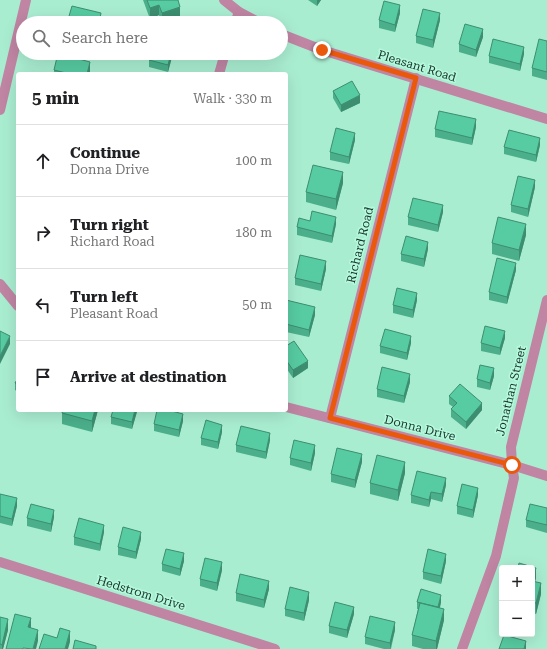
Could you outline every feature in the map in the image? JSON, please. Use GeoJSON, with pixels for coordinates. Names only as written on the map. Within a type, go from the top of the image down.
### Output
{"type":"FeatureCollection","features":[{"type":"Feature","properties":{"kind":"street"},"geometry":{"type":"LineString","coordinates":[[22,16],[26,0]]}},
{"type":"Feature","properties":{"kind":"street"},"geometry":{"type":"LineString","coordinates":[[224,0],[247,16]]}},
{"type":"Feature","properties":{"kind":"street"},"geometry":{"type":"LineString","coordinates":[[238,16],[240,12]]}},
{"type":"Feature","properties":{"kind":"street","name":"Pleasant Road"},"geometry":{"type":"LineString","coordinates":[[288,37],[322,50],[547,119]]}},
{"type":"Feature","properties":{"kind":"street"},"geometry":{"type":"LineString","coordinates":[[0,110],[16,42]]}},
{"type":"Feature","properties":{"kind":"street"},"geometry":{"type":"LineString","coordinates":[[220,72],[223,60]]}},
{"type":"Feature","properties":{"kind":"street","name":"Richard Road"},"geometry":{"type":"LineString","coordinates":[[330,418],[416,78]]}},
{"type":"Feature","properties":{"kind":"street"},"geometry":{"type":"LineString","coordinates":[[0,284],[16,304]]}},
{"type":"Feature","properties":{"kind":"street","name":"Jonathan Street"},"geometry":{"type":"LineString","coordinates":[[462,649],[496,556],[514,478],[511,447],[547,300]]}},
{"type":"Feature","properties":{"kind":"street","name":"Donna Drive"},"geometry":{"type":"LineString","coordinates":[[288,408],[512,465],[547,476]]}},
{"type":"Feature","properties":{"kind":"street","name":"Hedstrom Drive"},"geometry":{"type":"LineString","coordinates":[[0,562],[275,649]]}},
{"type":"Feature","properties":{"kind":"building"},"geometry":{"type":"Polygon","coordinates":[[[147,0],[178,0],[180,7],[162,13],[159,5],[150,8],[147,0]]]}},
{"type":"Feature","properties":{"kind":"building"},"geometry":{"type":"Polygon","coordinates":[[[384,1],[400,5],[395,25],[379,20],[384,1]]]}},
{"type":"Feature","properties":{"kind":"building"},"geometry":{"type":"Polygon","coordinates":[[[72,6],[101,13],[100,16],[69,16],[72,6]]]}},
{"type":"Feature","properties":{"kind":"building"},"geometry":{"type":"Polygon","coordinates":[[[423,9],[440,13],[433,40],[416,36],[423,9]]]}},
{"type":"Feature","properties":{"kind":"building"},"geometry":{"type":"Polygon","coordinates":[[[465,24],[483,29],[476,50],[459,44],[465,24]]]}},
{"type":"Feature","properties":{"kind":"building"},"geometry":{"type":"Polygon","coordinates":[[[493,39],[524,47],[520,64],[489,56],[493,39]]]}},
{"type":"Feature","properties":{"kind":"building"},"geometry":{"type":"Polygon","coordinates":[[[539,39],[547,41],[547,72],[532,68],[539,39]]]}},
{"type":"Feature","properties":{"kind":"building"},"geometry":{"type":"Polygon","coordinates":[[[56,60],[82,60],[90,62],[88,72],[62,72],[54,70],[56,60]]]}},
{"type":"Feature","properties":{"kind":"building"},"geometry":{"type":"Polygon","coordinates":[[[149,60],[169,60],[168,65],[149,60]]]}},
{"type":"Feature","properties":{"kind":"building"},"geometry":{"type":"Polygon","coordinates":[[[352,81],[360,95],[341,105],[333,91],[352,81]]]}},
{"type":"Feature","properties":{"kind":"building"},"geometry":{"type":"Polygon","coordinates":[[[439,111],[476,119],[472,138],[435,129],[439,111]]]}},
{"type":"Feature","properties":{"kind":"building"},"geometry":{"type":"Polygon","coordinates":[[[336,128],[355,133],[349,157],[330,152],[336,128]]]}},
{"type":"Feature","properties":{"kind":"building"},"geometry":{"type":"Polygon","coordinates":[[[509,130],[540,138],[536,155],[504,147],[509,130]]]}},
{"type":"Feature","properties":{"kind":"building"},"geometry":{"type":"Polygon","coordinates":[[[313,165],[343,172],[336,199],[306,192],[313,165]]]}},
{"type":"Feature","properties":{"kind":"building"},"geometry":{"type":"Polygon","coordinates":[[[518,176],[535,180],[528,209],[511,205],[518,176]]]}},
{"type":"Feature","properties":{"kind":"building"},"geometry":{"type":"Polygon","coordinates":[[[413,198],[443,205],[438,225],[408,217],[413,198]]]}},
{"type":"Feature","properties":{"kind":"building"},"geometry":{"type":"Polygon","coordinates":[[[312,211],[336,217],[332,236],[297,227],[299,218],[310,221],[312,211]]]}},
{"type":"Feature","properties":{"kind":"building"},"geometry":{"type":"Polygon","coordinates":[[[498,217],[526,224],[519,250],[492,243],[498,217]]]}},
{"type":"Feature","properties":{"kind":"building"},"geometry":{"type":"Polygon","coordinates":[[[406,236],[428,242],[424,259],[401,254],[406,236]]]}},
{"type":"Feature","properties":{"kind":"building"},"geometry":{"type":"Polygon","coordinates":[[[300,255],[326,261],[321,284],[295,278],[300,255]]]}},
{"type":"Feature","properties":{"kind":"building"},"geometry":{"type":"Polygon","coordinates":[[[497,258],[516,263],[507,297],[489,292],[497,258]]]}},
{"type":"Feature","properties":{"kind":"building"},"geometry":{"type":"Polygon","coordinates":[[[397,288],[417,293],[413,310],[393,305],[397,288]]]}},
{"type":"Feature","properties":{"kind":"building"},"geometry":{"type":"Polygon","coordinates":[[[288,300],[315,307],[309,330],[288,325],[288,300]]]}},
{"type":"Feature","properties":{"kind":"building"},"geometry":{"type":"Polygon","coordinates":[[[485,326],[505,331],[500,348],[481,343],[485,326]]]}},
{"type":"Feature","properties":{"kind":"building"},"geometry":{"type":"Polygon","coordinates":[[[385,329],[411,336],[407,353],[380,346],[385,329]]]}},
{"type":"Feature","properties":{"kind":"building"},"geometry":{"type":"Polygon","coordinates":[[[0,331],[10,336],[0,356],[0,331]]]}},
{"type":"Feature","properties":{"kind":"building"},"geometry":{"type":"Polygon","coordinates":[[[294,341],[308,361],[293,370],[288,363],[288,345],[294,341]]]}},
{"type":"Feature","properties":{"kind":"building"},"geometry":{"type":"Polygon","coordinates":[[[480,365],[494,368],[490,383],[477,379],[480,365]]]}},
{"type":"Feature","properties":{"kind":"building"},"geometry":{"type":"Polygon","coordinates":[[[382,367],[410,374],[404,396],[377,389],[382,367]]]}},
{"type":"Feature","properties":{"kind":"building"},"geometry":{"type":"Polygon","coordinates":[[[460,384],[482,403],[466,422],[451,409],[457,403],[449,396],[460,384]]]}},
{"type":"Feature","properties":{"kind":"building"},"geometry":{"type":"Polygon","coordinates":[[[62,412],[94,412],[92,421],[62,412]]]}},
{"type":"Feature","properties":{"kind":"building"},"geometry":{"type":"Polygon","coordinates":[[[112,412],[134,412],[132,422],[111,417],[112,412]]]}},
{"type":"Feature","properties":{"kind":"building"},"geometry":{"type":"Polygon","coordinates":[[[157,412],[176,412],[183,414],[179,430],[154,424],[157,412]]]}},
{"type":"Feature","properties":{"kind":"building"},"geometry":{"type":"Polygon","coordinates":[[[206,420],[222,425],[218,442],[201,438],[206,420]]]}},
{"type":"Feature","properties":{"kind":"building"},"geometry":{"type":"Polygon","coordinates":[[[241,426],[270,433],[266,452],[236,445],[241,426]]]}},
{"type":"Feature","properties":{"kind":"building"},"geometry":{"type":"Polygon","coordinates":[[[294,440],[315,445],[311,463],[290,458],[294,440]]]}},
{"type":"Feature","properties":{"kind":"building"},"geometry":{"type":"Polygon","coordinates":[[[337,448],[362,454],[355,480],[331,474],[337,448]]]}},
{"type":"Feature","properties":{"kind":"building"},"geometry":{"type":"Polygon","coordinates":[[[377,455],[405,462],[398,490],[370,483],[377,455]]]}},
{"type":"Feature","properties":{"kind":"building"},"geometry":{"type":"Polygon","coordinates":[[[417,471],[446,478],[442,494],[431,492],[429,500],[411,495],[417,471]]]}},
{"type":"Feature","properties":{"kind":"building"},"geometry":{"type":"Polygon","coordinates":[[[462,484],[478,488],[473,510],[457,506],[462,484]]]}},
{"type":"Feature","properties":{"kind":"building"},"geometry":{"type":"Polygon","coordinates":[[[0,494],[17,498],[12,519],[0,516],[0,494]]]}},
{"type":"Feature","properties":{"kind":"building"},"geometry":{"type":"Polygon","coordinates":[[[31,504],[54,510],[51,524],[27,518],[31,504]]]}},
{"type":"Feature","properties":{"kind":"building"},"geometry":{"type":"Polygon","coordinates":[[[530,504],[547,508],[547,525],[526,520],[530,504]]]}},
{"type":"Feature","properties":{"kind":"building"},"geometry":{"type":"Polygon","coordinates":[[[79,518],[104,525],[100,544],[74,537],[79,518]]]}},
{"type":"Feature","properties":{"kind":"building"},"geometry":{"type":"Polygon","coordinates":[[[123,527],[141,532],[136,552],[118,547],[123,527]]]}},
{"type":"Feature","properties":{"kind":"building"},"geometry":{"type":"Polygon","coordinates":[[[166,549],[184,553],[180,569],[162,564],[166,549]]]}},
{"type":"Feature","properties":{"kind":"building"},"geometry":{"type":"Polygon","coordinates":[[[428,549],[446,554],[441,576],[423,572],[428,549]]]}},
{"type":"Feature","properties":{"kind":"building"},"geometry":{"type":"Polygon","coordinates":[[[205,558],[222,562],[217,583],[200,579],[205,558]]]}},
{"type":"Feature","properties":{"kind":"building"},"geometry":{"type":"Polygon","coordinates":[[[240,574],[269,581],[264,600],[236,593],[240,574]]]}},
{"type":"Feature","properties":{"kind":"building"},"geometry":{"type":"Polygon","coordinates":[[[535,582],[541,583],[535,603],[535,582]]]}},
{"type":"Feature","properties":{"kind":"building"},"geometry":{"type":"Polygon","coordinates":[[[290,587],[309,592],[304,613],[285,609],[290,587]]]}},
{"type":"Feature","properties":{"kind":"building"},"geometry":{"type":"Polygon","coordinates":[[[421,589],[441,595],[438,607],[417,602],[421,589]]]}},
{"type":"Feature","properties":{"kind":"building"},"geometry":{"type":"Polygon","coordinates":[[[335,602],[354,607],[347,630],[329,626],[335,602]]]}},
{"type":"Feature","properties":{"kind":"building"},"geometry":{"type":"Polygon","coordinates":[[[420,603],[444,609],[436,641],[412,635],[420,603]]]}},
{"type":"Feature","properties":{"kind":"building"},"geometry":{"type":"Polygon","coordinates":[[[15,614],[31,618],[28,627],[38,630],[33,649],[6,649],[15,614]]]}},
{"type":"Feature","properties":{"kind":"building"},"geometry":{"type":"Polygon","coordinates":[[[370,616],[395,622],[390,643],[365,637],[370,616]]]}},
{"type":"Feature","properties":{"kind":"building"},"geometry":{"type":"Polygon","coordinates":[[[0,617],[8,619],[2,645],[0,644],[0,617]]]}},
{"type":"Feature","properties":{"kind":"building"},"geometry":{"type":"Polygon","coordinates":[[[60,628],[70,631],[65,649],[39,649],[44,634],[57,638],[60,628]]]}},
{"type":"Feature","properties":{"kind":"building"},"geometry":{"type":"Polygon","coordinates":[[[503,637],[511,637],[526,641],[524,649],[499,649],[503,637]]]}},
{"type":"Feature","properties":{"kind":"building"},"geometry":{"type":"Polygon","coordinates":[[[75,640],[96,646],[96,649],[73,649],[75,640]]]}},
{"type":"Feature","properties":{"kind":"route"},"geometry":{"type":"LineString","coordinates":[[322,50],[416,78],[330,418],[512,465]]}}]}
